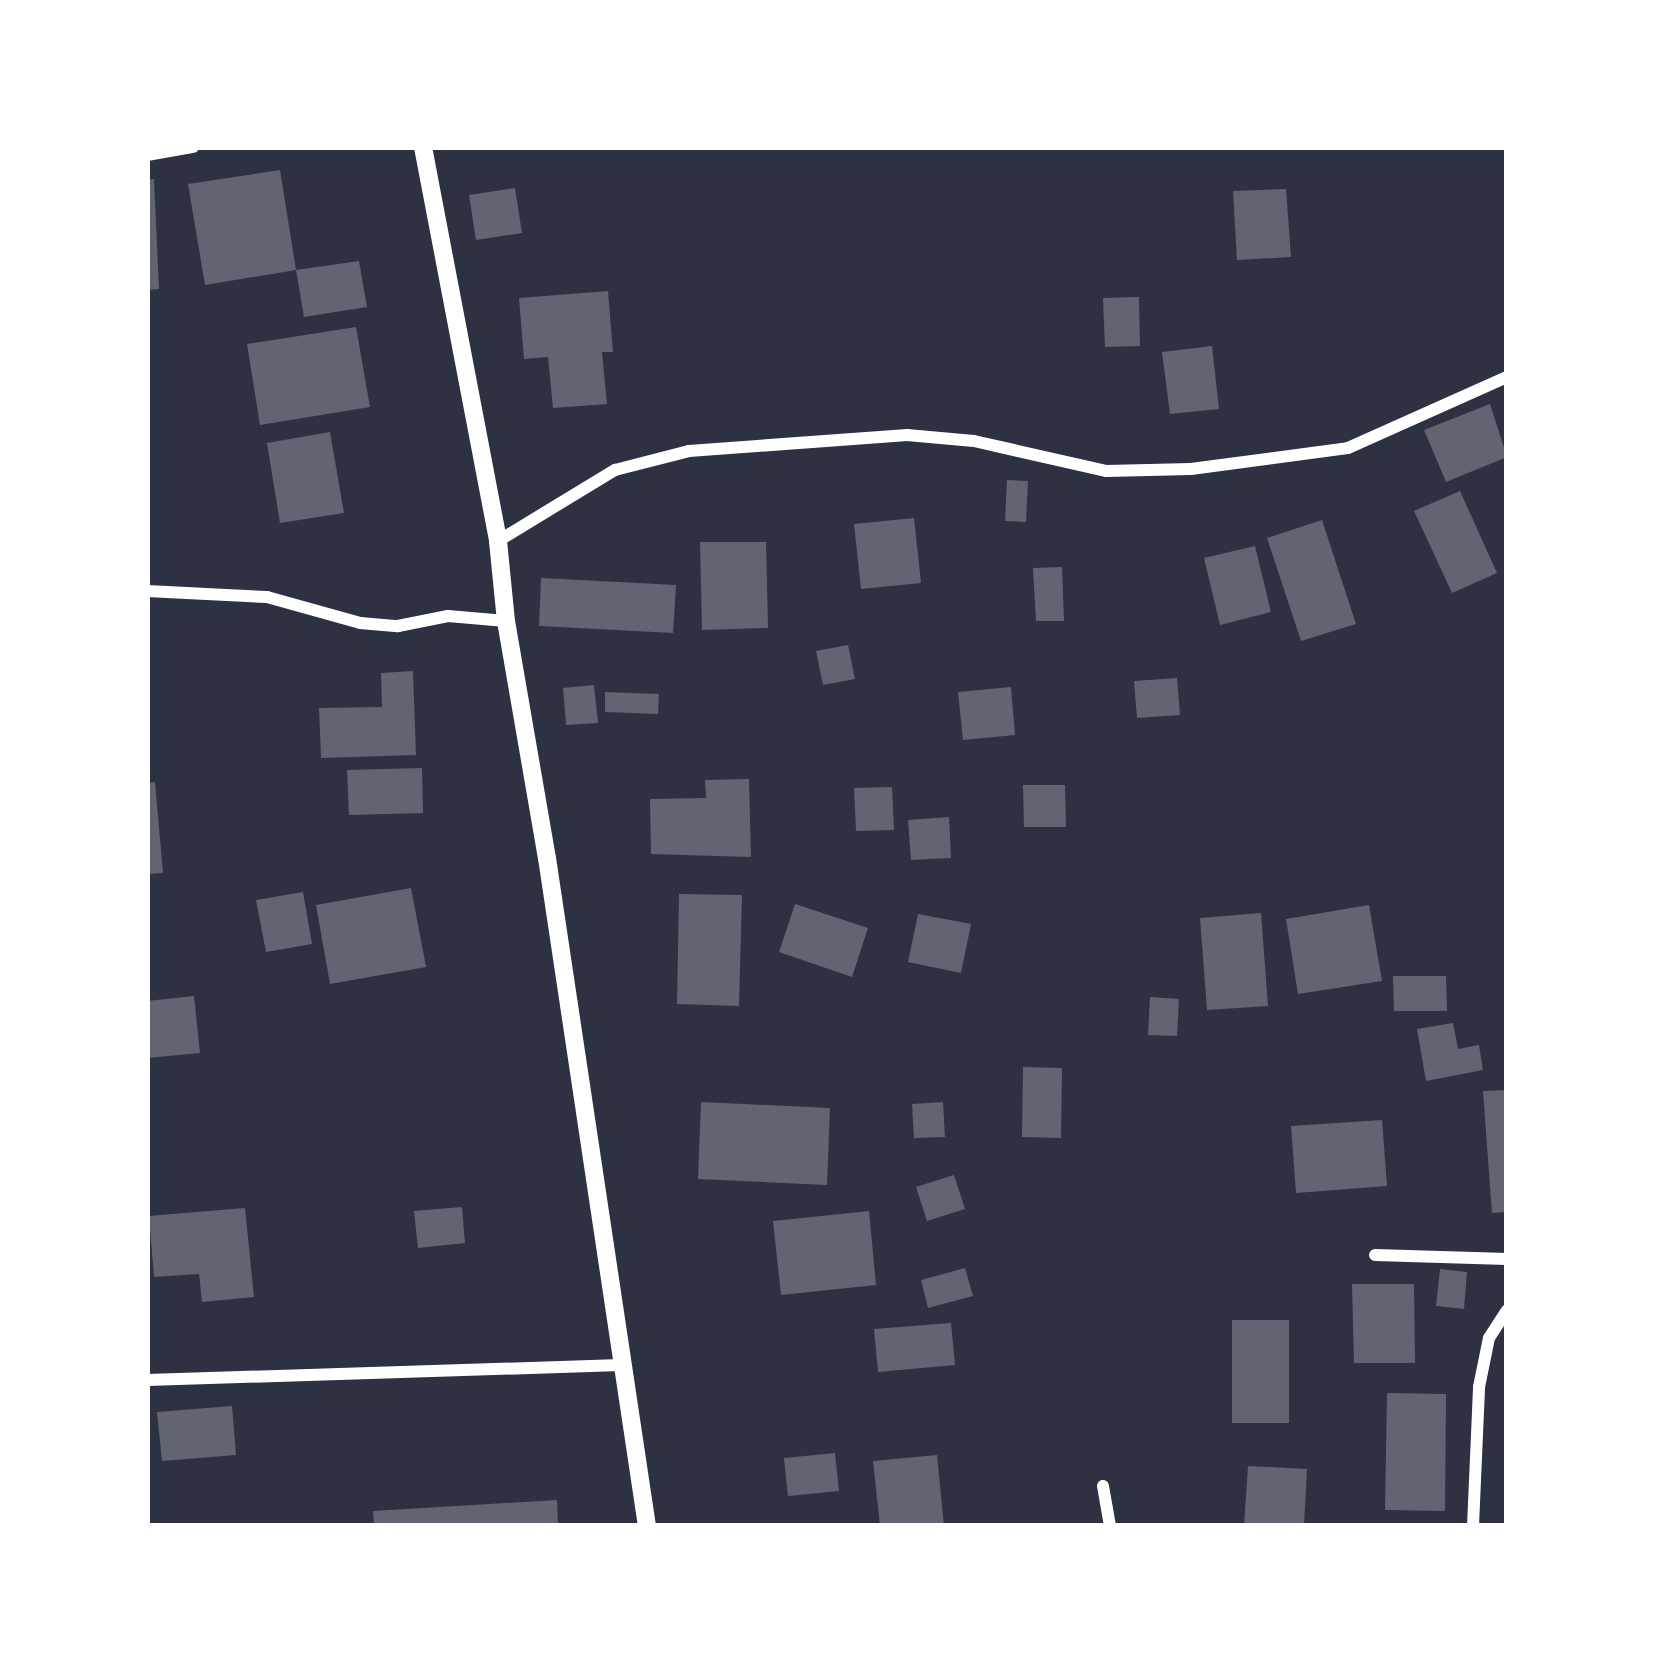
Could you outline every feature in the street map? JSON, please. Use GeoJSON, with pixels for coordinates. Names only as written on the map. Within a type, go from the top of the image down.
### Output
{"type":"FeatureCollection","features":[{"type":"Feature","properties":{"kind":"street"},"geometry":{"type":"LineString","coordinates":[[147,155],[194,147]]}},
{"type":"Feature","properties":{"kind":"street"},"geometry":{"type":"LineString","coordinates":[[423,147],[499,541],[506,621],[547,857],[646,1526]]}},
{"type":"Feature","properties":{"kind":"street"},"geometry":{"type":"LineString","coordinates":[[499,541],[616,470],[689,451],[907,435],[974,441],[1106,471],[1191,470],[1348,448],[1507,377]]}},
{"type":"Feature","properties":{"kind":"street"},"geometry":{"type":"LineString","coordinates":[[147,591],[267,597],[360,623],[398,626],[448,616],[506,621]]}},
{"type":"Feature","properties":{"kind":"street"},"geometry":{"type":"LineString","coordinates":[[1375,1255],[1507,1259]]}},
{"type":"Feature","properties":{"kind":"street"},"geometry":{"type":"LineString","coordinates":[[1473,1526],[1479,1387],[1489,1338],[1507,1310]]}},
{"type":"Feature","properties":{"kind":"street"},"geometry":{"type":"LineString","coordinates":[[147,1380],[621,1365]]}},
{"type":"Feature","properties":{"kind":"street"},"geometry":{"type":"LineString","coordinates":[[1103,1486],[1110,1526]]}},
{"type":"Feature","properties":{"kind":"building"},"geometry":{"type":"Polygon","coordinates":[[[280,170],[296,270],[205,285],[188,184],[280,170]]]}},
{"type":"Feature","properties":{"kind":"building"},"geometry":{"type":"Polygon","coordinates":[[[154,179],[159,289],[147,290],[147,180],[154,179]]]}},
{"type":"Feature","properties":{"kind":"building"},"geometry":{"type":"Polygon","coordinates":[[[515,188],[522,233],[476,240],[469,195],[515,188]]]}},
{"type":"Feature","properties":{"kind":"building"},"geometry":{"type":"Polygon","coordinates":[[[1286,189],[1291,257],[1237,260],[1233,191],[1286,189]]]}},
{"type":"Feature","properties":{"kind":"building"},"geometry":{"type":"Polygon","coordinates":[[[359,261],[367,307],[304,317],[296,270],[359,261]]]}},
{"type":"Feature","properties":{"kind":"building"},"geometry":{"type":"Polygon","coordinates":[[[608,291],[613,352],[602,352],[607,404],[553,408],[548,357],[524,359],[519,298],[608,291]]]}},
{"type":"Feature","properties":{"kind":"building"},"geometry":{"type":"Polygon","coordinates":[[[1139,297],[1140,346],[1105,347],[1103,298],[1139,297]]]}},
{"type":"Feature","properties":{"kind":"building"},"geometry":{"type":"Polygon","coordinates":[[[356,327],[370,407],[260,425],[247,344],[356,327]]]}},
{"type":"Feature","properties":{"kind":"building"},"geometry":{"type":"Polygon","coordinates":[[[1212,346],[1219,409],[1170,414],[1162,352],[1212,346]]]}},
{"type":"Feature","properties":{"kind":"building"},"geometry":{"type":"Polygon","coordinates":[[[1490,404],[1507,457],[1446,482],[1424,430],[1490,404]]]}},
{"type":"Feature","properties":{"kind":"building"},"geometry":{"type":"Polygon","coordinates":[[[330,432],[344,513],[280,523],[267,443],[330,432]]]}},
{"type":"Feature","properties":{"kind":"building"},"geometry":{"type":"Polygon","coordinates":[[[1007,480],[1028,481],[1026,522],[1005,521],[1007,480]]]}},
{"type":"Feature","properties":{"kind":"building"},"geometry":{"type":"Polygon","coordinates":[[[1460,491],[1497,573],[1452,593],[1414,511],[1460,491]]]}},
{"type":"Feature","properties":{"kind":"building"},"geometry":{"type":"Polygon","coordinates":[[[914,518],[921,583],[861,589],[854,524],[914,518]]]}},
{"type":"Feature","properties":{"kind":"building"},"geometry":{"type":"Polygon","coordinates":[[[1322,520],[1356,624],[1301,641],[1267,538],[1322,520]]]}},
{"type":"Feature","properties":{"kind":"building"},"geometry":{"type":"Polygon","coordinates":[[[700,542],[766,542],[768,628],[702,630],[700,542]]]}},
{"type":"Feature","properties":{"kind":"building"},"geometry":{"type":"Polygon","coordinates":[[[1255,546],[1271,612],[1220,625],[1204,558],[1255,546]]]}},
{"type":"Feature","properties":{"kind":"building"},"geometry":{"type":"Polygon","coordinates":[[[1062,567],[1064,621],[1036,621],[1033,568],[1062,567]]]}},
{"type":"Feature","properties":{"kind":"building"},"geometry":{"type":"Polygon","coordinates":[[[541,578],[676,585],[673,633],[539,626],[541,578]]]}},
{"type":"Feature","properties":{"kind":"building"},"geometry":{"type":"Polygon","coordinates":[[[848,645],[855,679],[823,685],[816,651],[848,645]]]}},
{"type":"Feature","properties":{"kind":"building"},"geometry":{"type":"Polygon","coordinates":[[[413,671],[416,755],[321,758],[319,708],[382,707],[381,673],[413,671]]]}},
{"type":"Feature","properties":{"kind":"building"},"geometry":{"type":"Polygon","coordinates":[[[1177,678],[1180,715],[1137,718],[1134,681],[1177,678]]]}},
{"type":"Feature","properties":{"kind":"building"},"geometry":{"type":"Polygon","coordinates":[[[594,685],[598,723],[566,725],[563,688],[594,685]]]}},
{"type":"Feature","properties":{"kind":"building"},"geometry":{"type":"Polygon","coordinates":[[[1011,687],[1015,735],[963,740],[958,692],[1011,687]]]}},
{"type":"Feature","properties":{"kind":"building"},"geometry":{"type":"Polygon","coordinates":[[[605,692],[659,694],[658,714],[605,712],[605,692]]]}},
{"type":"Feature","properties":{"kind":"building"},"geometry":{"type":"Polygon","coordinates":[[[422,768],[423,813],[349,815],[347,770],[422,768]]]}},
{"type":"Feature","properties":{"kind":"building"},"geometry":{"type":"Polygon","coordinates":[[[749,779],[751,857],[651,854],[650,799],[706,798],[705,780],[749,779]]]}},
{"type":"Feature","properties":{"kind":"building"},"geometry":{"type":"Polygon","coordinates":[[[155,782],[163,873],[147,874],[147,783],[155,782]]]}},
{"type":"Feature","properties":{"kind":"building"},"geometry":{"type":"Polygon","coordinates":[[[1023,785],[1065,785],[1066,827],[1024,827],[1023,785]]]}},
{"type":"Feature","properties":{"kind":"building"},"geometry":{"type":"Polygon","coordinates":[[[892,787],[894,830],[856,831],[854,788],[892,787]]]}},
{"type":"Feature","properties":{"kind":"building"},"geometry":{"type":"Polygon","coordinates":[[[949,817],[951,858],[911,860],[908,820],[949,817]]]}},
{"type":"Feature","properties":{"kind":"building"},"geometry":{"type":"Polygon","coordinates":[[[411,888],[426,967],[330,984],[316,905],[411,888]]]}},
{"type":"Feature","properties":{"kind":"building"},"geometry":{"type":"Polygon","coordinates":[[[303,892],[312,944],[266,952],[256,900],[303,892]]]}},
{"type":"Feature","properties":{"kind":"building"},"geometry":{"type":"Polygon","coordinates":[[[679,894],[742,895],[739,1006],[677,1004],[679,894]]]}},
{"type":"Feature","properties":{"kind":"building"},"geometry":{"type":"Polygon","coordinates":[[[795,904],[868,928],[852,977],[779,952],[795,904]]]}},
{"type":"Feature","properties":{"kind":"building"},"geometry":{"type":"Polygon","coordinates":[[[1369,905],[1382,981],[1298,994],[1286,919],[1369,905]]]}},
{"type":"Feature","properties":{"kind":"building"},"geometry":{"type":"Polygon","coordinates":[[[1261,913],[1268,1006],[1207,1010],[1200,918],[1261,913]]]}},
{"type":"Feature","properties":{"kind":"building"},"geometry":{"type":"Polygon","coordinates":[[[918,914],[971,924],[961,973],[908,962],[918,914]]]}},
{"type":"Feature","properties":{"kind":"building"},"geometry":{"type":"Polygon","coordinates":[[[1393,976],[1446,976],[1447,1011],[1394,1011],[1393,976]]]}},
{"type":"Feature","properties":{"kind":"building"},"geometry":{"type":"Polygon","coordinates":[[[194,996],[200,1053],[147,1058],[147,1001],[194,996]]]}},
{"type":"Feature","properties":{"kind":"building"},"geometry":{"type":"Polygon","coordinates":[[[1150,997],[1179,999],[1177,1036],[1148,1035],[1150,997]]]}},
{"type":"Feature","properties":{"kind":"building"},"geometry":{"type":"Polygon","coordinates":[[[1453,1023],[1458,1049],[1479,1045],[1483,1070],[1426,1081],[1417,1029],[1453,1023]]]}},
{"type":"Feature","properties":{"kind":"building"},"geometry":{"type":"Polygon","coordinates":[[[1023,1067],[1062,1068],[1061,1138],[1022,1137],[1023,1067]]]}},
{"type":"Feature","properties":{"kind":"building"},"geometry":{"type":"Polygon","coordinates":[[[1507,1090],[1507,1212],[1492,1213],[1483,1091],[1507,1090]]]}},
{"type":"Feature","properties":{"kind":"building"},"geometry":{"type":"Polygon","coordinates":[[[701,1102],[830,1108],[827,1185],[698,1179],[701,1102]]]}},
{"type":"Feature","properties":{"kind":"building"},"geometry":{"type":"Polygon","coordinates":[[[943,1102],[945,1137],[914,1138],[912,1104],[943,1102]]]}},
{"type":"Feature","properties":{"kind":"building"},"geometry":{"type":"Polygon","coordinates":[[[1382,1120],[1387,1186],[1296,1193],[1291,1126],[1382,1120]]]}},
{"type":"Feature","properties":{"kind":"building"},"geometry":{"type":"Polygon","coordinates":[[[954,1175],[965,1209],[927,1221],[916,1187],[954,1175]]]}},
{"type":"Feature","properties":{"kind":"building"},"geometry":{"type":"Polygon","coordinates":[[[462,1207],[465,1243],[418,1248],[414,1211],[462,1207]]]}},
{"type":"Feature","properties":{"kind":"building"},"geometry":{"type":"Polygon","coordinates":[[[245,1208],[254,1297],[202,1302],[199,1274],[154,1277],[149,1216],[245,1208]]]}},
{"type":"Feature","properties":{"kind":"building"},"geometry":{"type":"Polygon","coordinates":[[[869,1211],[876,1285],[781,1295],[773,1221],[869,1211]]]}},
{"type":"Feature","properties":{"kind":"building"},"geometry":{"type":"Polygon","coordinates":[[[965,1268],[973,1296],[928,1308],[921,1280],[965,1268]]]}},
{"type":"Feature","properties":{"kind":"building"},"geometry":{"type":"Polygon","coordinates":[[[1440,1269],[1467,1272],[1464,1309],[1436,1306],[1440,1269]]]}},
{"type":"Feature","properties":{"kind":"building"},"geometry":{"type":"Polygon","coordinates":[[[1352,1284],[1414,1284],[1415,1363],[1354,1363],[1352,1284]]]}},
{"type":"Feature","properties":{"kind":"building"},"geometry":{"type":"Polygon","coordinates":[[[1232,1320],[1289,1320],[1289,1423],[1232,1423],[1232,1320]]]}},
{"type":"Feature","properties":{"kind":"building"},"geometry":{"type":"Polygon","coordinates":[[[951,1323],[955,1365],[878,1372],[874,1329],[951,1323]]]}},
{"type":"Feature","properties":{"kind":"building"},"geometry":{"type":"Polygon","coordinates":[[[1387,1393],[1446,1394],[1445,1511],[1385,1510],[1387,1393]]]}},
{"type":"Feature","properties":{"kind":"building"},"geometry":{"type":"Polygon","coordinates":[[[232,1406],[236,1455],[162,1461],[157,1412],[232,1406]]]}},
{"type":"Feature","properties":{"kind":"building"},"geometry":{"type":"Polygon","coordinates":[[[835,1453],[839,1491],[788,1496],[784,1458],[835,1453]]]}},
{"type":"Feature","properties":{"kind":"building"},"geometry":{"type":"Polygon","coordinates":[[[937,1455],[944,1526],[880,1526],[873,1461],[937,1455]]]}},
{"type":"Feature","properties":{"kind":"building"},"geometry":{"type":"Polygon","coordinates":[[[1248,1466],[1307,1469],[1304,1526],[1244,1526],[1248,1466]]]}},
{"type":"Feature","properties":{"kind":"building"},"geometry":{"type":"Polygon","coordinates":[[[557,1500],[558,1526],[374,1526],[373,1511],[557,1500]]]}}]}
